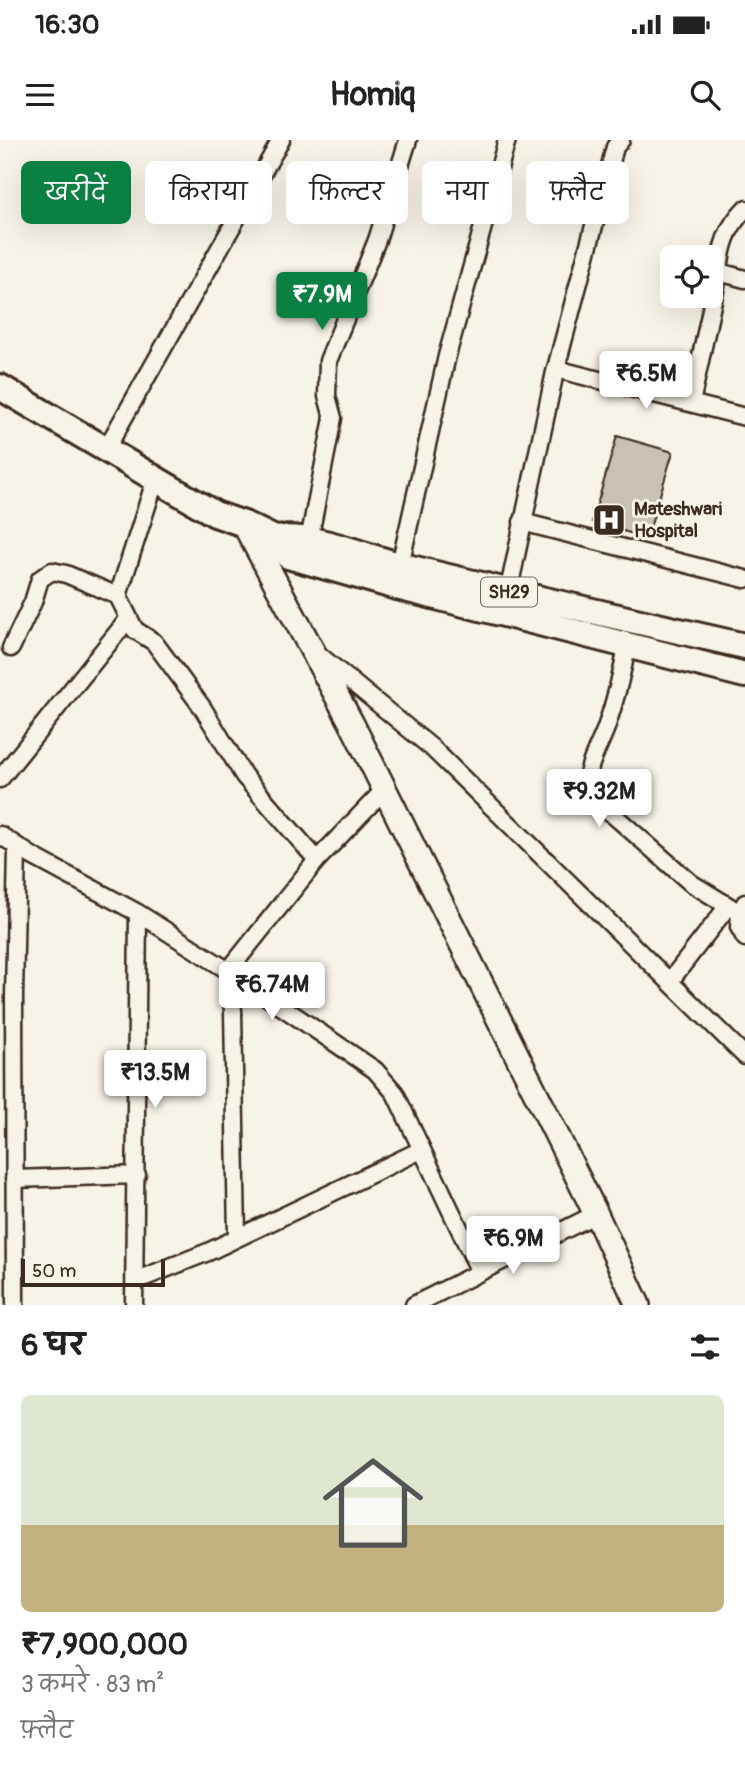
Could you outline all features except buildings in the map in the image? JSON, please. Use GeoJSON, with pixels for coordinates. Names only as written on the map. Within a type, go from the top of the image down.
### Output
{"type":"FeatureCollection","features":[{"type":"Feature","properties":{"kind":"main road","name":"SH29"},"geometry":{"type":"LineString","coordinates":[[0,387],[215,514],[275,539],[292,537],[309,540],[400,565],[506,603],[745,646]]}},
{"type":"Feature","properties":{"kind":"main road"},"geometry":{"type":"LineString","coordinates":[[275,539],[288,555],[397,587],[506,603],[627,646],[745,675]]}},
{"type":"Feature","properties":{"kind":"street"},"geometry":{"type":"LineString","coordinates":[[106,449],[281,140]]}},
{"type":"Feature","properties":{"kind":"street"},"geometry":{"type":"LineString","coordinates":[[309,540],[333,418],[327,396],[328,361],[377,240],[408,140]]}},
{"type":"Feature","properties":{"kind":"street"},"geometry":{"type":"LineString","coordinates":[[400,565],[447,356],[507,140]]}},
{"type":"Feature","properties":{"kind":"street"},"geometry":{"type":"LineString","coordinates":[[506,603],[556,369],[615,147],[621,140]]}},
{"type":"Feature","properties":{"kind":"street"},"geometry":{"type":"LineString","coordinates":[[723,245],[733,220],[745,209]]}},
{"type":"Feature","properties":{"kind":"street"},"geometry":{"type":"LineString","coordinates":[[723,273],[745,279]]}},
{"type":"Feature","properties":{"kind":"street"},"geometry":{"type":"LineString","coordinates":[[691,403],[711,308]]}},
{"type":"Feature","properties":{"kind":"street"},"geometry":{"type":"LineString","coordinates":[[556,369],[745,416]]}},
{"type":"Feature","properties":{"kind":"street"},"geometry":{"type":"LineString","coordinates":[[118,596],[156,478]]}},
{"type":"Feature","properties":{"kind":"street"},"geometry":{"type":"LineString","coordinates":[[522,523],[745,579]]}},
{"type":"Feature","properties":{"kind":"street"},"geometry":{"type":"LineString","coordinates":[[244,524],[384,790],[596,1214],[638,1305]]}},
{"type":"Feature","properties":{"kind":"street"},"geometry":{"type":"LineString","coordinates":[[11,648],[33,602],[40,579],[52,571],[66,573],[118,596],[135,630],[154,642],[202,707],[244,776],[317,860]]}},
{"type":"Feature","properties":{"kind":"street"},"geometry":{"type":"LineString","coordinates":[[0,779],[129,618]]}},
{"type":"Feature","properties":{"kind":"street"},"geometry":{"type":"LineString","coordinates":[[627,646],[619,689],[592,760],[586,791],[691,883],[738,907]]}},
{"type":"Feature","properties":{"kind":"street"},"geometry":{"type":"LineString","coordinates":[[312,649],[432,747],[745,1056]]}},
{"type":"Feature","properties":{"kind":"street"},"geometry":{"type":"LineString","coordinates":[[237,1238],[233,1011],[229,970],[317,860],[384,790]]}},
{"type":"Feature","properties":{"kind":"street"},"geometry":{"type":"LineString","coordinates":[[0,835],[138,913],[229,970],[375,1070],[395,1093],[480,1272]]}},
{"type":"Feature","properties":{"kind":"street"},"geometry":{"type":"LineString","coordinates":[[15,1305],[14,897],[17,846]]}},
{"type":"Feature","properties":{"kind":"street"},"geometry":{"type":"LineString","coordinates":[[670,982],[738,907]]}},
{"type":"Feature","properties":{"kind":"street"},"geometry":{"type":"LineString","coordinates":[[738,907],[739,926],[745,938]]}},
{"type":"Feature","properties":{"kind":"street"},"geometry":{"type":"LineString","coordinates":[[134,1305],[138,913]]}},
{"type":"Feature","properties":{"kind":"street"},"geometry":{"type":"LineString","coordinates":[[135,1281],[237,1238],[421,1150]]}},
{"type":"Feature","properties":{"kind":"street"},"geometry":{"type":"LineString","coordinates":[[14,1179],[137,1175]]}},
{"type":"Feature","properties":{"kind":"street"},"geometry":{"type":"LineString","coordinates":[[414,1305],[596,1214]]}},
{"type":"Feature","properties":{"kind":"place","name":"Mateshwari Hospital"},"geometry":{"type":"Point","coordinates":[609,520]}}]}
